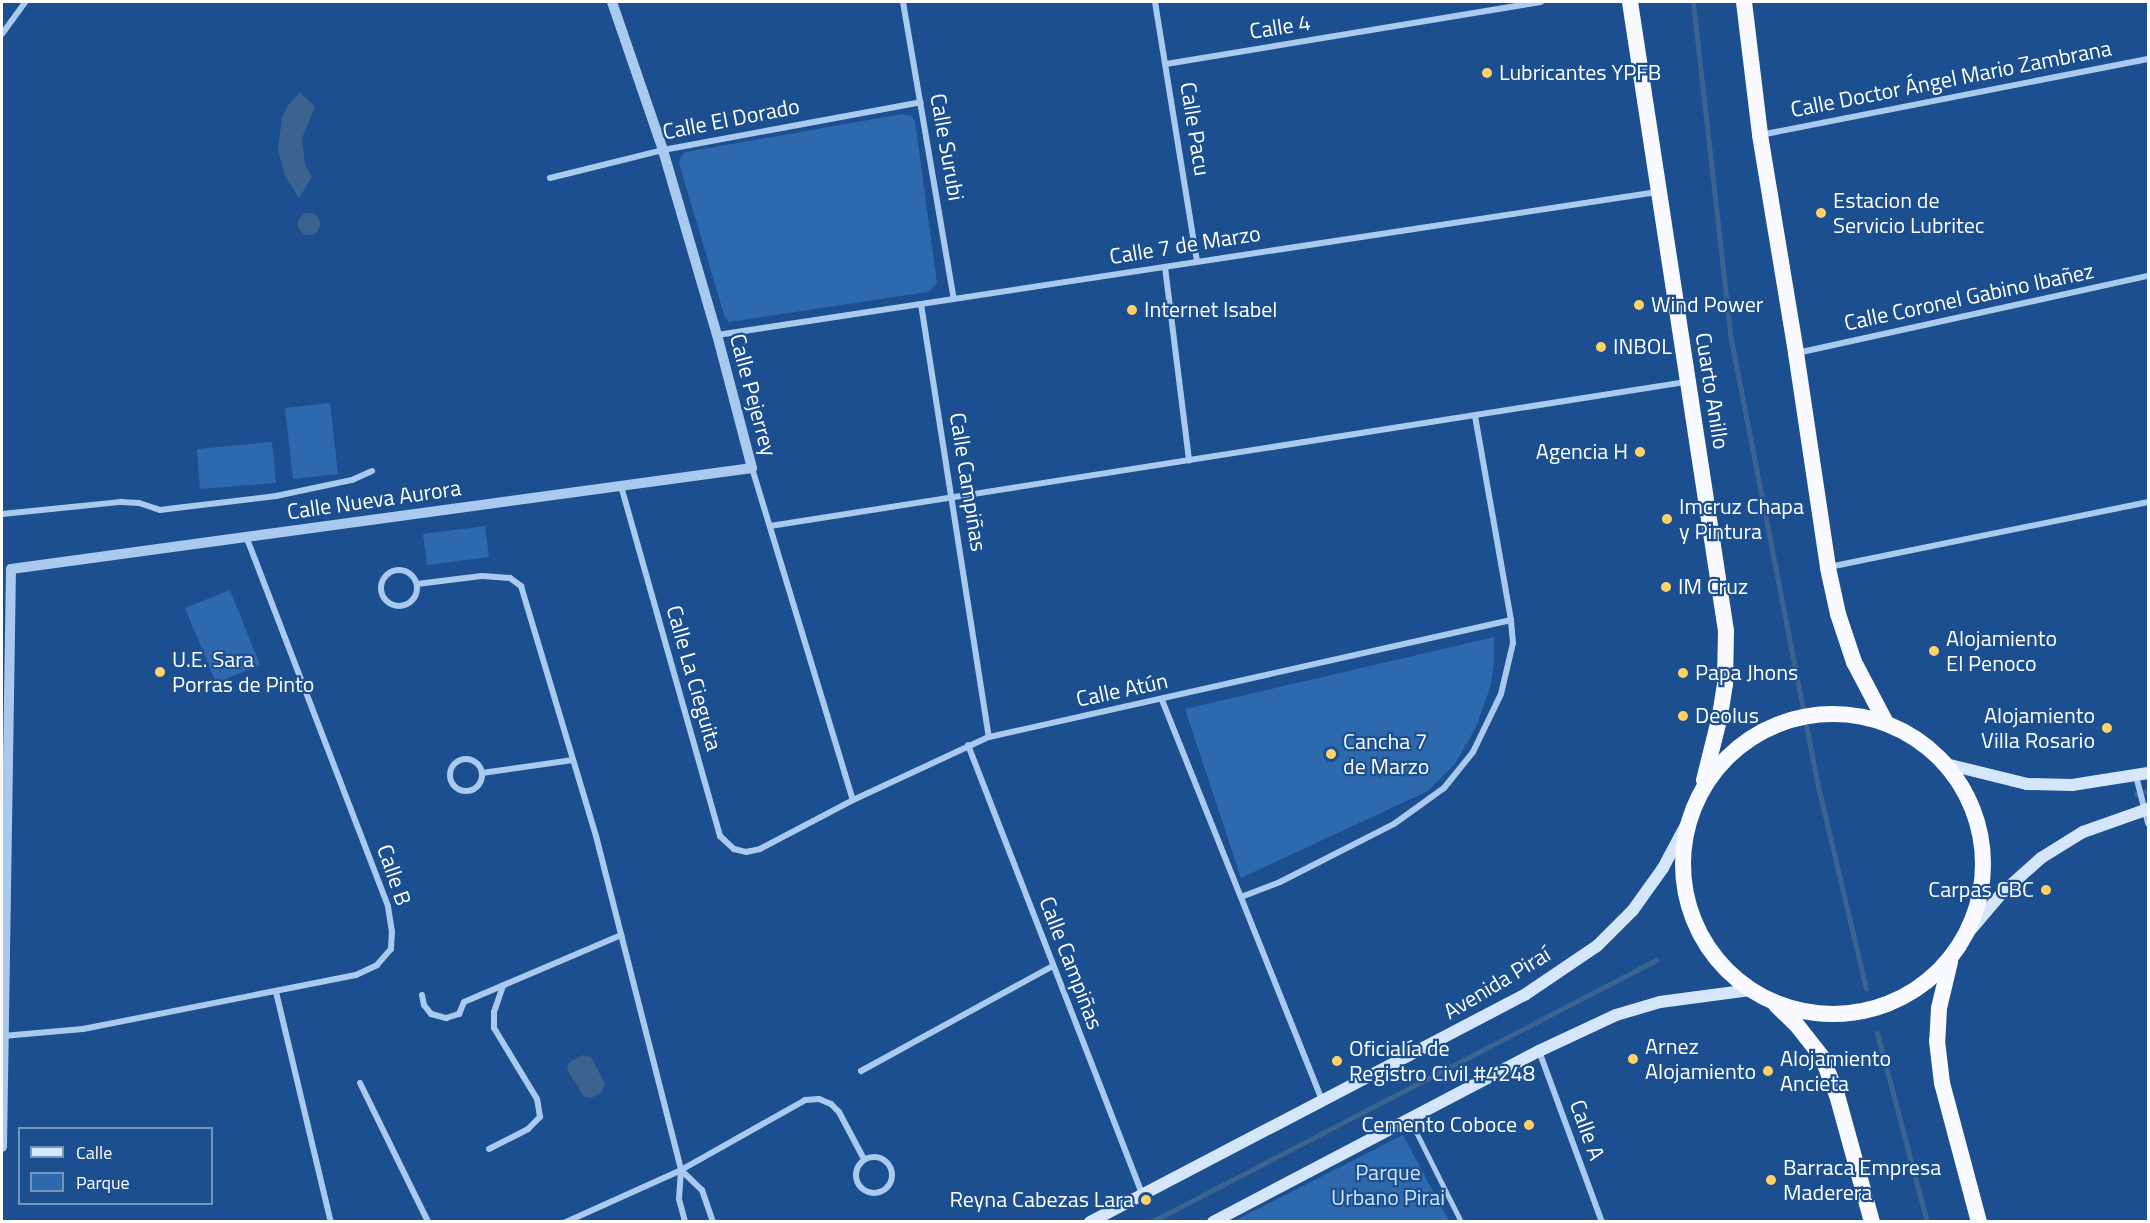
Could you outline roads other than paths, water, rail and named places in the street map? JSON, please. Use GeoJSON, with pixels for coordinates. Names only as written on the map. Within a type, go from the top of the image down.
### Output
{"type":"FeatureCollection","features":[{"type":"Feature","properties":{"kind":"highway","name":"Cuarto Anillo"},"geometry":{"type":"LineString","coordinates":[[1630,2],[1725,631],[1725,684],[1719,720],[1702,787]]}},
{"type":"Feature","properties":{"kind":"highway"},"geometry":{"type":"LineString","coordinates":[[1744,2],[1760,135],[1796,353],[1827,568],[1838,614],[1854,662],[1886,723]]}},
{"type":"Feature","properties":{"kind":"highway"},"geometry":{"type":"LineString","coordinates":[[1845,714],[1886,723],[1919,740],[1946,764],[1966,794],[1980,828],[1983,855],[1980,900],[1966,934],[1951,958],[1933,977],[1904,997],[1872,1009],[1838,1014],[1805,1012],[1773,1002],[1750,990],[1725,970],[1712,954],[1691,917],[1683,887],[1682,856],[1686,825],[1702,787],[1721,763],[1743,743],[1769,728],[1804,716],[1845,714]]}},
{"type":"Feature","properties":{"kind":"highway"},"geometry":{"type":"LineString","coordinates":[[1951,958],[1939,1008],[1937,1041],[1939,1062],[1942,1083],[1979,1221]]}},
{"type":"Feature","properties":{"kind":"highway"},"geometry":{"type":"LineString","coordinates":[[1773,1002],[1796,1024],[1822,1057],[1837,1095],[1872,1221]]}},
{"type":"Feature","properties":{"kind":"main road"},"geometry":{"type":"LineString","coordinates":[[1946,764],[2027,784],[2072,784],[2140,776]]}},
{"type":"Feature","properties":{"kind":"main road"},"geometry":{"type":"LineString","coordinates":[[1966,934],[2002,893],[2041,858],[2083,832],[2146,808]]}},
{"type":"Feature","properties":{"kind":"main road","name":"Avenida Piraí"},"geometry":{"type":"LineString","coordinates":[[1090,1221],[1526,994],[1597,946],[1633,910],[1664,868],[1686,825]]}},
{"type":"Feature","properties":{"kind":"main road"},"geometry":{"type":"LineString","coordinates":[[1213,1221],[1539,1052],[1616,1015],[1660,1002],[1750,990]]}},
{"type":"Feature","properties":{"kind":"street"},"geometry":{"type":"LineString","coordinates":[[2,34],[25,2]]}},
{"type":"Feature","properties":{"kind":"street","name":"Calle Pejerrey"},"geometry":{"type":"LineString","coordinates":[[612,2],[663,150],[717,335],[752,468],[853,800]]}},
{"type":"Feature","properties":{"kind":"street","name":"Calle Surubi"},"geometry":{"type":"LineString","coordinates":[[903,2],[954,299]]}},
{"type":"Feature","properties":{"kind":"street","name":"Calle Pacu"},"geometry":{"type":"LineString","coordinates":[[1155,2],[1197,262]]}},
{"type":"Feature","properties":{"kind":"street","name":"Calle 4"},"geometry":{"type":"LineString","coordinates":[[1166,64],[1541,2]]}},
{"type":"Feature","properties":{"kind":"street","name":"Calle Doctor Ángel Mario Zambrana"},"geometry":{"type":"LineString","coordinates":[[1760,135],[2148,60]]}},
{"type":"Feature","properties":{"kind":"street","name":"Calle El Dorado"},"geometry":{"type":"LineString","coordinates":[[550,178],[663,150],[921,102]]}},
{"type":"Feature","properties":{"kind":"street","name":"Calle 7 de Marzo"},"geometry":{"type":"LineString","coordinates":[[717,335],[1659,192]]}},
{"type":"Feature","properties":{"kind":"street"},"geometry":{"type":"LineString","coordinates":[[1165,267],[1189,461]]}},
{"type":"Feature","properties":{"kind":"street","name":"Calle Coronel Gabino Ibañez"},"geometry":{"type":"LineString","coordinates":[[1796,353],[2148,276]]}},
{"type":"Feature","properties":{"kind":"street","name":"Calle Campiñas"},"geometry":{"type":"LineString","coordinates":[[921,304],[989,737]]}},
{"type":"Feature","properties":{"kind":"street"},"geometry":{"type":"LineString","coordinates":[[770,526],[1688,382]]}},
{"type":"Feature","properties":{"kind":"street"},"geometry":{"type":"LineString","coordinates":[[1241,897],[1280,882],[1394,824],[1444,788],[1473,752],[1502,694],[1513,643],[1512,620],[1475,415]]}},
{"type":"Feature","properties":{"kind":"street","name":"Calle Nueva Aurora"},"geometry":{"type":"LineString","coordinates":[[6,569],[752,468]]}},
{"type":"Feature","properties":{"kind":"street"},"geometry":{"type":"LineString","coordinates":[[2,514],[121,502],[139,503],[160,510],[276,496],[352,480],[372,471]]}},
{"type":"Feature","properties":{"kind":"street","name":"Calle La Cieguita"},"geometry":{"type":"LineString","coordinates":[[621,486],[720,836],[734,849],[746,852],[760,849]]}},
{"type":"Feature","properties":{"kind":"street"},"geometry":{"type":"LineString","coordinates":[[1827,568],[2148,502]]}},
{"type":"Feature","properties":{"kind":"street","name":"Calle B"},"geometry":{"type":"LineString","coordinates":[[3,1036],[83,1029],[356,975],[377,965],[391,949],[393,932],[388,906],[246,537]]}},
{"type":"Feature","properties":{"kind":"street"},"geometry":{"type":"LineString","coordinates":[[2,1147],[6,569]]}},
{"type":"Feature","properties":{"kind":"street"},"geometry":{"type":"LineString","coordinates":[[397,570],[410,573],[417,584],[415,597],[406,605],[393,606],[383,598],[380,586],[386,575],[397,570]]}},
{"type":"Feature","properties":{"kind":"street"},"geometry":{"type":"LineString","coordinates":[[417,584],[482,576],[510,578],[522,586],[621,935],[681,1170],[679,1199],[685,1221]]}},
{"type":"Feature","properties":{"kind":"street","name":"Calle Atún"},"geometry":{"type":"LineString","coordinates":[[760,849],[853,800],[989,737],[1512,620]]}},
{"type":"Feature","properties":{"kind":"street"},"geometry":{"type":"LineString","coordinates":[[1162,700],[1322,1102]]}},
{"type":"Feature","properties":{"kind":"street","name":"Calle Campiñas"},"geometry":{"type":"LineString","coordinates":[[968,745],[1142,1194]]}},
{"type":"Feature","properties":{"kind":"street"},"geometry":{"type":"LineString","coordinates":[[464,759],[476,762],[482,773],[479,785],[468,792],[456,789],[450,778],[453,766],[464,759]]}},
{"type":"Feature","properties":{"kind":"street"},"geometry":{"type":"LineString","coordinates":[[482,773],[573,760]]}},
{"type":"Feature","properties":{"kind":"street"},"geometry":{"type":"LineString","coordinates":[[2140,776],[2148,823]]}},
{"type":"Feature","properties":{"kind":"street"},"geometry":{"type":"LineString","coordinates":[[422,995],[424,1005],[431,1014],[446,1018],[459,1014],[464,1002],[621,935]]}},
{"type":"Feature","properties":{"kind":"street"},"geometry":{"type":"LineString","coordinates":[[861,1071],[1053,966]]}},
{"type":"Feature","properties":{"kind":"street"},"geometry":{"type":"LineString","coordinates":[[489,1149],[528,1129],[540,1117],[537,1099],[495,1028],[496,1004],[503,986]]}},
{"type":"Feature","properties":{"kind":"street"},"geometry":{"type":"LineString","coordinates":[[276,992],[331,1221]]}},
{"type":"Feature","properties":{"kind":"street","name":"Calle A"},"geometry":{"type":"LineString","coordinates":[[1539,1052],[1602,1221]]}},
{"type":"Feature","properties":{"kind":"street"},"geometry":{"type":"LineString","coordinates":[[360,1083],[428,1221]]}},
{"type":"Feature","properties":{"kind":"street"},"geometry":{"type":"LineString","coordinates":[[566,1221],[681,1170],[785,1109],[805,1100],[819,1099],[831,1104],[839,1112],[864,1159]]}},
{"type":"Feature","properties":{"kind":"street"},"geometry":{"type":"LineString","coordinates":[[1410,1120],[1461,1221]]}},
{"type":"Feature","properties":{"kind":"street"},"geometry":{"type":"LineString","coordinates":[[875,1156],[886,1161],[891,1170],[891,1182],[883,1190],[872,1193],[862,1188],[856,1179],[857,1167],[864,1159],[875,1156]]}},
{"type":"Feature","properties":{"kind":"street"},"geometry":{"type":"LineString","coordinates":[[681,1170],[702,1190],[713,1221]]}},
{"type":"Feature","properties":{"kind":"waterway"},"geometry":{"type":"LineString","coordinates":[[1693,2],[1730,334],[1819,790],[1866,989]]}},
{"type":"Feature","properties":{"kind":"waterway"},"geometry":{"type":"LineString","coordinates":[[2136,794],[2148,791]]}},
{"type":"Feature","properties":{"kind":"waterway"},"geometry":{"type":"LineString","coordinates":[[1151,1222],[1656,960]]}},
{"type":"Feature","properties":{"kind":"waterway"},"geometry":{"type":"LineString","coordinates":[[1877,1033],[1927,1222]]}},
{"type":"Feature","properties":{"kind":"place","name":"Lubricantes YPFB"},"geometry":{"type":"Point","coordinates":[1487,73]}},
{"type":"Feature","properties":{"kind":"place","name":"Estacion de Servicio Lubritec"},"geometry":{"type":"Point","coordinates":[1821,213]}},
{"type":"Feature","properties":{"kind":"place","name":"Wind Power"},"geometry":{"type":"Point","coordinates":[1639,305]}},
{"type":"Feature","properties":{"kind":"place","name":"Internet Isabel"},"geometry":{"type":"Point","coordinates":[1132,310]}},
{"type":"Feature","properties":{"kind":"place","name":"INBOL"},"geometry":{"type":"Point","coordinates":[1601,347]}},
{"type":"Feature","properties":{"kind":"place","name":"Agencia H"},"geometry":{"type":"Point","coordinates":[1640,452]}},
{"type":"Feature","properties":{"kind":"place","name":"Imcruz Chapa y Pintura"},"geometry":{"type":"Point","coordinates":[1667,519]}},
{"type":"Feature","properties":{"kind":"place","name":"IM Cruz"},"geometry":{"type":"Point","coordinates":[1666,587]}},
{"type":"Feature","properties":{"kind":"place","name":"Alojamiento El Penoco"},"geometry":{"type":"Point","coordinates":[1934,651]}},
{"type":"Feature","properties":{"kind":"place","name":"U.E. Sara Porras de Pinto"},"geometry":{"type":"Point","coordinates":[160,672]}},
{"type":"Feature","properties":{"kind":"place","name":"Papa Jhons"},"geometry":{"type":"Point","coordinates":[1683,673]}},
{"type":"Feature","properties":{"kind":"place","name":"Deolus"},"geometry":{"type":"Point","coordinates":[1683,716]}},
{"type":"Feature","properties":{"kind":"place","name":"Alojamiento Villa Rosario"},"geometry":{"type":"Point","coordinates":[2107,728]}},
{"type":"Feature","properties":{"kind":"place","name":"Cancha 7 de Marzo"},"geometry":{"type":"Point","coordinates":[1331,754]}},
{"type":"Feature","properties":{"kind":"place","name":"Carpas CBC"},"geometry":{"type":"Point","coordinates":[2046,890]}},
{"type":"Feature","properties":{"kind":"place","name":"Arnez Alojamiento"},"geometry":{"type":"Point","coordinates":[1633,1059]}},
{"type":"Feature","properties":{"kind":"place","name":"Oficialía de Registro Civil #4248"},"geometry":{"type":"Point","coordinates":[1337,1061]}},
{"type":"Feature","properties":{"kind":"place","name":"Alojamiento Ancieta"},"geometry":{"type":"Point","coordinates":[1768,1071]}},
{"type":"Feature","properties":{"kind":"place","name":"Cemento Coboce"},"geometry":{"type":"Point","coordinates":[1529,1125]}},
{"type":"Feature","properties":{"kind":"place","name":"Barraca Empresa Maderera"},"geometry":{"type":"Point","coordinates":[1771,1180]}},
{"type":"Feature","properties":{"kind":"place","name":"Reyna Cabezas Lara"},"geometry":{"type":"Point","coordinates":[1146,1200]}},
{"type":"Feature","properties":{"kind":"park label","name":"Parque Urbano Pirai"},"geometry":{"type":"Point","coordinates":[1388,1184]}}]}
